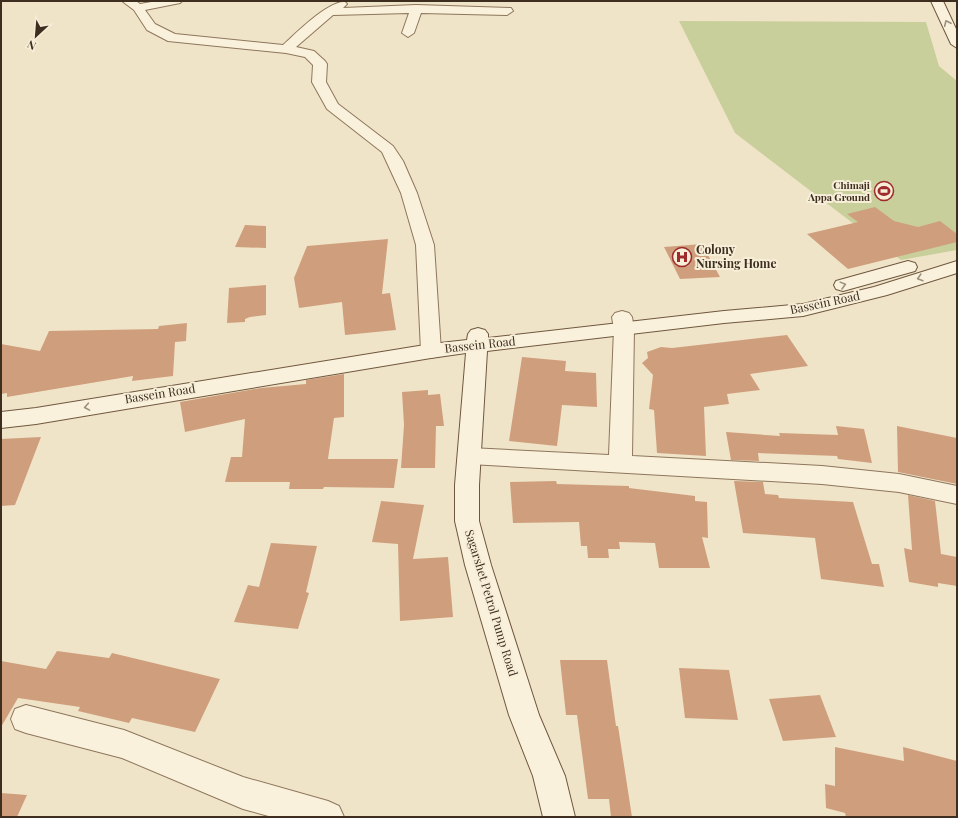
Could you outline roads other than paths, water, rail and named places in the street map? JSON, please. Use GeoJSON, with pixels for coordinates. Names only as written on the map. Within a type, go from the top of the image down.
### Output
{"type":"FeatureCollection","features":[{"type":"Feature","properties":{"kind":"street"},"geometry":{"type":"LineString","coordinates":[[133,5],[176,1]]}},
{"type":"Feature","properties":{"kind":"street"},"geometry":{"type":"LineString","coordinates":[[286,49],[345,1]]}},
{"type":"Feature","properties":{"kind":"street"},"geometry":{"type":"LineString","coordinates":[[937,1],[957,44]]}},
{"type":"Feature","properties":{"kind":"street"},"geometry":{"type":"LineString","coordinates":[[949,1],[957,20]]}},
{"type":"Feature","properties":{"kind":"street"},"geometry":{"type":"LineString","coordinates":[[133,5],[151,27],[172,38],[286,49],[309,54],[320,64],[320,82],[332,106],[388,150],[396,161],[409,193],[425,245],[431,345]]}},
{"type":"Feature","properties":{"kind":"street"},"geometry":{"type":"LineString","coordinates":[[330,12],[416,8],[507,11]]}},
{"type":"Feature","properties":{"kind":"street"},"geometry":{"type":"LineString","coordinates":[[408,33],[416,8]]}},
{"type":"Feature","properties":{"kind":"street","name":"Bassein Road"},"geometry":{"type":"LineString","coordinates":[[1,406],[431,345],[623,323],[793,298],[946,257],[957,257]]}},
{"type":"Feature","properties":{"kind":"street","name":"Bassein Road"},"geometry":{"type":"LineString","coordinates":[[623,323],[803,310],[880,291],[957,267]]}},
{"type":"Feature","properties":{"kind":"street"},"geometry":{"type":"LineString","coordinates":[[620,464],[623,323]]}},
{"type":"Feature","properties":{"kind":"street","name":"Sagarshet Petrol Pump Road"},"geometry":{"type":"LineString","coordinates":[[478,340],[467,521],[478,565],[524,714],[549,776],[559,817]]}},
{"type":"Feature","properties":{"kind":"street","name":"Bassein Road"},"geometry":{"type":"LineString","coordinates":[[1,420],[36,416],[431,345]]}},
{"type":"Feature","properties":{"kind":"street"},"geometry":{"type":"LineString","coordinates":[[470,456],[830,476],[899,483],[957,495]]}},
{"type":"Feature","properties":{"kind":"street"},"geometry":{"type":"LineString","coordinates":[[26,719],[124,744],[243,793],[328,817]]}},
{"type":"Feature","properties":{"kind":"place","name":"Chimaji Appa Ground"},"geometry":{"type":"Point","coordinates":[884,191]}},
{"type":"Feature","properties":{"kind":"place","name":"Colony Nursing Home"},"geometry":{"type":"Point","coordinates":[682,257]}}]}
